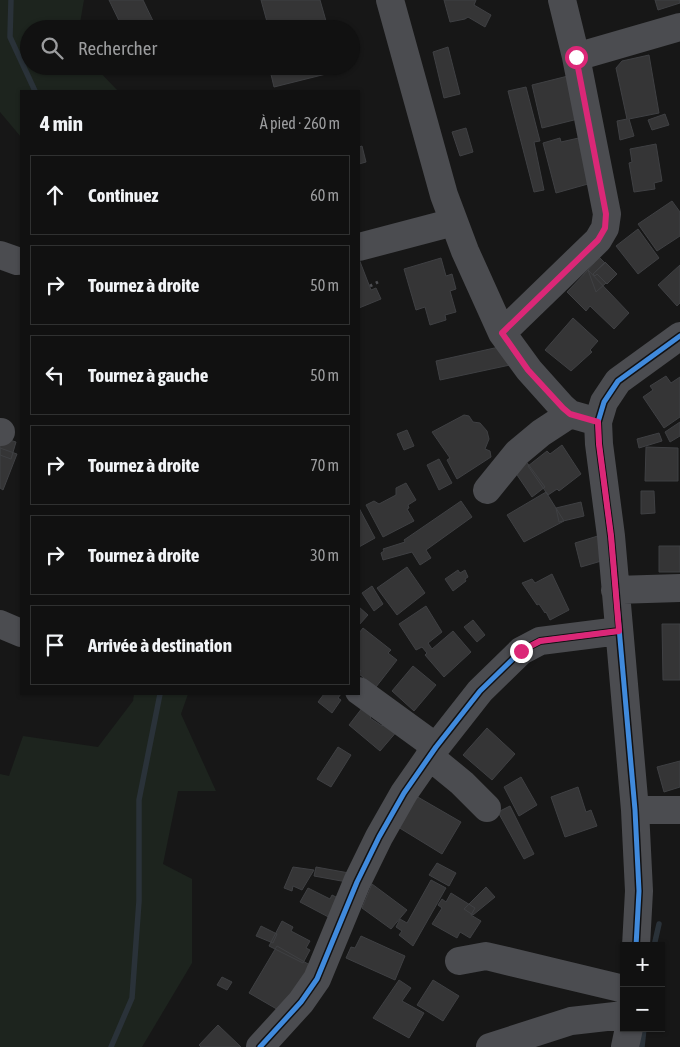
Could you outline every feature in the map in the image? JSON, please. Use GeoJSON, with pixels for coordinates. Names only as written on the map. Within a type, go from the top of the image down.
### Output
{"type":"FeatureCollection","features":[{"type":"Feature","properties":{"kind":"street"},"geometry":{"type":"LineString","coordinates":[[390,0],[444,195],[502,333],[528,370],[563,408],[570,414],[598,422]]}},
{"type":"Feature","properties":{"kind":"street"},"geometry":{"type":"LineString","coordinates":[[502,333],[598,240],[605,228],[606,214],[576,57],[562,0]]}},
{"type":"Feature","properties":{"kind":"street"},"geometry":{"type":"LineString","coordinates":[[576,57],[680,27]]}},
{"type":"Feature","properties":{"kind":"street"},"geometry":{"type":"LineString","coordinates":[[360,247],[454,222]]}},
{"type":"Feature","properties":{"kind":"street"},"geometry":{"type":"LineString","coordinates":[[636,942],[639,891],[635,810],[598,422],[604,402],[618,381],[680,336]]}},
{"type":"Feature","properties":{"kind":"street"},"geometry":{"type":"LineString","coordinates":[[487,490],[517,453],[541,433],[570,414]]}},
{"type":"Feature","properties":{"kind":"street"},"geometry":{"type":"LineString","coordinates":[[615,590],[680,588]]}},
{"type":"Feature","properties":{"kind":"street"},"geometry":{"type":"LineString","coordinates":[[0,624],[20,633]]}},
{"type":"Feature","properties":{"kind":"street"},"geometry":{"type":"LineString","coordinates":[[260,1047],[301,1002],[317,979],[357,882],[379,837],[404,793],[480,691],[521,651],[540,641],[619,631]]}},
{"type":"Feature","properties":{"kind":"street"},"geometry":{"type":"LineString","coordinates":[[360,692],[433,752],[487,808]]}},
{"type":"Feature","properties":{"kind":"street"},"geometry":{"type":"LineString","coordinates":[[635,810],[680,810]]}},
{"type":"Feature","properties":{"kind":"street"},"geometry":{"type":"LineString","coordinates":[[459,961],[486,956],[620,988]]}},
{"type":"Feature","properties":{"kind":"street"},"geometry":{"type":"LineString","coordinates":[[490,1047],[571,1021],[620,1015]]}},
{"type":"Feature","properties":{"kind":"street"},"geometry":{"type":"LineString","coordinates":[[625,1047],[628,1032]]}},
{"type":"Feature","properties":{"kind":"path"},"geometry":{"type":"LineString","coordinates":[[370,286],[378,282]]}},
{"type":"Feature","properties":{"kind":"shaded area"},"geometry":{"type":"Polygon","coordinates":[[[0,0],[84,0],[81,20],[20,20],[20,75],[103,75],[117,90],[20,90],[20,136],[0,112],[0,0]]]}},
{"type":"Feature","properties":{"kind":"shaded area"},"geometry":{"type":"Polygon","coordinates":[[[134,695],[188,695],[181,714],[216,791],[178,791],[163,864],[192,879],[192,963],[142,1047],[0,1047],[0,774],[9,776],[23,736],[98,747],[133,701],[134,695]]]}},
{"type":"Feature","properties":{"kind":"building"},"geometry":{"type":"Polygon","coordinates":[[[109,0],[143,0],[153,20],[119,20],[109,0]]]}},
{"type":"Feature","properties":{"kind":"building"},"geometry":{"type":"Polygon","coordinates":[[[261,0],[320,0],[326,20],[267,20],[261,0]]]}},
{"type":"Feature","properties":{"kind":"building"},"geometry":{"type":"Polygon","coordinates":[[[444,0],[476,0],[474,5],[491,15],[485,27],[468,17],[450,22],[444,0]]]}},
{"type":"Feature","properties":{"kind":"building"},"geometry":{"type":"Polygon","coordinates":[[[655,0],[680,0],[680,3],[658,10],[655,0]]]}},
{"type":"Feature","properties":{"kind":"building"},"geometry":{"type":"Polygon","coordinates":[[[448,47],[460,94],[444,98],[433,52],[448,47]]]}},
{"type":"Feature","properties":{"kind":"building"},"geometry":{"type":"Polygon","coordinates":[[[649,55],[659,113],[629,119],[634,136],[620,140],[617,121],[627,119],[616,68],[622,61],[649,55]]]}},
{"type":"Feature","properties":{"kind":"building"},"geometry":{"type":"Polygon","coordinates":[[[271,75],[322,75],[274,87],[271,75]]]}},
{"type":"Feature","properties":{"kind":"building"},"geometry":{"type":"Polygon","coordinates":[[[568,76],[578,119],[542,128],[532,85],[568,76]]]}},
{"type":"Feature","properties":{"kind":"building"},"geometry":{"type":"Polygon","coordinates":[[[526,87],[540,141],[534,142],[544,190],[534,192],[508,91],[526,87]]]}},
{"type":"Feature","properties":{"kind":"building"},"geometry":{"type":"Polygon","coordinates":[[[665,114],[669,125],[652,130],[648,120],[665,114]]]}},
{"type":"Feature","properties":{"kind":"building"},"geometry":{"type":"Polygon","coordinates":[[[466,128],[473,152],[460,156],[452,132],[466,128]]]}},
{"type":"Feature","properties":{"kind":"building"},"geometry":{"type":"Polygon","coordinates":[[[583,137],[595,182],[556,193],[543,143],[560,138],[561,142],[583,137]]]}},
{"type":"Feature","properties":{"kind":"building"},"geometry":{"type":"Polygon","coordinates":[[[656,144],[662,181],[654,183],[655,189],[634,192],[629,163],[632,162],[630,149],[656,144]]]}},
{"type":"Feature","properties":{"kind":"building"},"geometry":{"type":"Polygon","coordinates":[[[362,146],[366,162],[360,164],[360,147],[362,146]]]}},
{"type":"Feature","properties":{"kind":"building"},"geometry":{"type":"Polygon","coordinates":[[[672,201],[680,212],[680,236],[657,251],[638,224],[672,201]]]}},
{"type":"Feature","properties":{"kind":"building"},"geometry":{"type":"Polygon","coordinates":[[[638,229],[659,258],[638,274],[616,246],[638,229]]]}},
{"type":"Feature","properties":{"kind":"building"},"geometry":{"type":"Polygon","coordinates":[[[599,257],[605,263],[593,274],[595,276],[597,274],[606,283],[596,292],[588,270],[599,257]]]}},
{"type":"Feature","properties":{"kind":"building"},"geometry":{"type":"Polygon","coordinates":[[[441,258],[446,276],[452,274],[456,289],[450,291],[456,312],[445,315],[446,320],[430,325],[425,307],[416,310],[404,269],[441,258]]]}},
{"type":"Feature","properties":{"kind":"building"},"geometry":{"type":"Polygon","coordinates":[[[360,262],[371,290],[376,288],[381,299],[360,308],[360,262]]]}},
{"type":"Feature","properties":{"kind":"building"},"geometry":{"type":"Polygon","coordinates":[[[605,262],[617,274],[607,284],[597,274],[595,276],[593,274],[605,262]]]}},
{"type":"Feature","properties":{"kind":"building"},"geometry":{"type":"Polygon","coordinates":[[[680,265],[680,303],[677,306],[658,285],[680,265]]]}},
{"type":"Feature","properties":{"kind":"building"},"geometry":{"type":"Polygon","coordinates":[[[588,270],[629,313],[614,329],[590,306],[586,311],[567,292],[588,270]]]}},
{"type":"Feature","properties":{"kind":"building"},"geometry":{"type":"Polygon","coordinates":[[[573,318],[598,341],[590,350],[592,352],[571,371],[545,350],[573,318]]]}},
{"type":"Feature","properties":{"kind":"building"},"geometry":{"type":"Polygon","coordinates":[[[508,345],[510,365],[440,380],[436,361],[508,345]]]}},
{"type":"Feature","properties":{"kind":"building"},"geometry":{"type":"Polygon","coordinates":[[[666,376],[671,383],[680,377],[680,417],[664,428],[643,397],[653,390],[650,386],[666,376]]]}},
{"type":"Feature","properties":{"kind":"building"},"geometry":{"type":"Polygon","coordinates":[[[464,415],[469,416],[473,422],[480,423],[487,431],[489,439],[485,449],[490,451],[491,457],[457,479],[447,460],[450,458],[432,432],[464,415]]]}},
{"type":"Feature","properties":{"kind":"building"},"geometry":{"type":"Polygon","coordinates":[[[680,422],[680,436],[670,442],[665,432],[680,422]]]}},
{"type":"Feature","properties":{"kind":"building"},"geometry":{"type":"Polygon","coordinates":[[[407,430],[414,446],[404,450],[397,434],[407,430]]]}},
{"type":"Feature","properties":{"kind":"building"},"geometry":{"type":"Polygon","coordinates":[[[659,433],[662,441],[639,448],[637,439],[659,433]]]}},
{"type":"Feature","properties":{"kind":"building"},"geometry":{"type":"Polygon","coordinates":[[[0,437],[16,442],[11,459],[0,455],[0,437]]]}},
{"type":"Feature","properties":{"kind":"building"},"geometry":{"type":"Polygon","coordinates":[[[562,445],[581,474],[559,491],[557,489],[548,495],[528,466],[547,451],[550,454],[562,445]]]}},
{"type":"Feature","properties":{"kind":"building"},"geometry":{"type":"Polygon","coordinates":[[[646,447],[678,448],[678,481],[645,481],[646,447]]]}},
{"type":"Feature","properties":{"kind":"building"},"geometry":{"type":"Polygon","coordinates":[[[0,448],[17,454],[3,490],[0,488],[0,448]]]}},
{"type":"Feature","properties":{"kind":"building"},"geometry":{"type":"Polygon","coordinates":[[[439,459],[452,483],[439,490],[427,465],[439,459]]]}},
{"type":"Feature","properties":{"kind":"building"},"geometry":{"type":"Polygon","coordinates":[[[525,460],[545,487],[532,497],[513,469],[525,460]]]}},
{"type":"Feature","properties":{"kind":"building"},"geometry":{"type":"Polygon","coordinates":[[[406,483],[416,500],[408,505],[409,508],[407,509],[414,521],[383,537],[366,505],[374,501],[379,504],[396,495],[396,488],[406,483]]]}},
{"type":"Feature","properties":{"kind":"building"},"geometry":{"type":"Polygon","coordinates":[[[641,491],[654,491],[655,513],[641,514],[641,491]]]}},
{"type":"Feature","properties":{"kind":"building"},"geometry":{"type":"Polygon","coordinates":[[[546,492],[564,521],[524,542],[507,515],[546,492]]]}},
{"type":"Feature","properties":{"kind":"building"},"geometry":{"type":"Polygon","coordinates":[[[461,501],[472,517],[426,550],[431,558],[420,565],[412,552],[383,560],[381,553],[384,551],[383,549],[405,542],[404,540],[461,501]]]}},
{"type":"Feature","properties":{"kind":"building"},"geometry":{"type":"Polygon","coordinates":[[[581,502],[584,516],[559,522],[556,508],[581,502]]]}},
{"type":"Feature","properties":{"kind":"building"},"geometry":{"type":"Polygon","coordinates":[[[360,510],[375,538],[360,546],[360,510]]]}},
{"type":"Feature","properties":{"kind":"building"},"geometry":{"type":"Polygon","coordinates":[[[601,535],[608,559],[581,567],[575,543],[601,535]]]}},
{"type":"Feature","properties":{"kind":"building"},"geometry":{"type":"Polygon","coordinates":[[[659,546],[680,546],[680,572],[659,572],[659,546]]]}},
{"type":"Feature","properties":{"kind":"building"},"geometry":{"type":"Polygon","coordinates":[[[407,567],[425,593],[397,615],[377,588],[407,567]]]}},
{"type":"Feature","properties":{"kind":"building"},"geometry":{"type":"Polygon","coordinates":[[[458,570],[460,573],[465,570],[468,577],[465,579],[466,581],[453,591],[445,579],[458,570]]]}},
{"type":"Feature","properties":{"kind":"building"},"geometry":{"type":"Polygon","coordinates":[[[552,574],[569,610],[550,620],[546,612],[539,604],[537,605],[522,583],[532,579],[535,583],[552,574]]]}},
{"type":"Feature","properties":{"kind":"building"},"geometry":{"type":"Polygon","coordinates":[[[372,586],[383,604],[374,611],[362,593],[372,586]]]}},
{"type":"Feature","properties":{"kind":"building"},"geometry":{"type":"Polygon","coordinates":[[[426,606],[442,632],[428,643],[432,649],[453,631],[471,652],[444,677],[425,655],[427,653],[422,647],[416,650],[399,624],[426,606]]]}},
{"type":"Feature","properties":{"kind":"building"},"geometry":{"type":"Polygon","coordinates":[[[360,608],[368,615],[360,624],[360,608]]]}},
{"type":"Feature","properties":{"kind":"building"},"geometry":{"type":"Polygon","coordinates":[[[473,620],[485,635],[477,642],[464,627],[473,620]]]}},
{"type":"Feature","properties":{"kind":"building"},"geometry":{"type":"Polygon","coordinates":[[[662,624],[680,624],[680,680],[663,680],[662,624]]]}},
{"type":"Feature","properties":{"kind":"building"},"geometry":{"type":"Polygon","coordinates":[[[363,628],[391,650],[388,653],[397,660],[376,687],[360,675],[360,632],[363,628]]]}},
{"type":"Feature","properties":{"kind":"building"},"geometry":{"type":"Polygon","coordinates":[[[413,666],[436,685],[414,711],[392,691],[413,666]]]}},
{"type":"Feature","properties":{"kind":"building"},"geometry":{"type":"Polygon","coordinates":[[[323,695],[340,695],[338,698],[341,700],[332,713],[318,702],[323,695]]]}},
{"type":"Feature","properties":{"kind":"building"},"geometry":{"type":"Polygon","coordinates":[[[385,701],[370,718],[382,726],[387,720],[398,730],[380,751],[349,725],[366,703],[385,701]]]}},
{"type":"Feature","properties":{"kind":"building"},"geometry":{"type":"Polygon","coordinates":[[[487,728],[515,754],[492,780],[463,755],[487,728]]]}},
{"type":"Feature","properties":{"kind":"building"},"geometry":{"type":"Polygon","coordinates":[[[338,747],[351,755],[331,787],[317,779],[338,747]]]}},
{"type":"Feature","properties":{"kind":"building"},"geometry":{"type":"Polygon","coordinates":[[[680,761],[680,787],[664,792],[657,767],[680,761]]]}},
{"type":"Feature","properties":{"kind":"building"},"geometry":{"type":"Polygon","coordinates":[[[521,777],[537,805],[519,816],[504,787],[521,777]]]}},
{"type":"Feature","properties":{"kind":"building"},"geometry":{"type":"Polygon","coordinates":[[[578,787],[586,812],[591,810],[597,826],[565,837],[551,797],[578,787]]]}},
{"type":"Feature","properties":{"kind":"building"},"geometry":{"type":"Polygon","coordinates":[[[416,796],[461,822],[442,854],[398,827],[416,796]]]}},
{"type":"Feature","properties":{"kind":"building"},"geometry":{"type":"Polygon","coordinates":[[[510,806],[534,854],[524,859],[498,812],[510,806]]]}},
{"type":"Feature","properties":{"kind":"building"},"geometry":{"type":"Polygon","coordinates":[[[437,863],[456,873],[449,886],[429,875],[437,863]]]}},
{"type":"Feature","properties":{"kind":"building"},"geometry":{"type":"Polygon","coordinates":[[[293,867],[314,870],[302,890],[293,886],[292,891],[284,888],[293,867]]]}},
{"type":"Feature","properties":{"kind":"building"},"geometry":{"type":"Polygon","coordinates":[[[316,867],[349,873],[347,882],[314,876],[316,867]]]}},
{"type":"Feature","properties":{"kind":"building"},"geometry":{"type":"Polygon","coordinates":[[[431,880],[446,888],[413,946],[399,935],[402,931],[396,927],[400,919],[407,923],[431,880]]]}},
{"type":"Feature","properties":{"kind":"building"},"geometry":{"type":"Polygon","coordinates":[[[372,884],[407,910],[391,929],[362,908],[372,884]]]}},
{"type":"Feature","properties":{"kind":"building"},"geometry":{"type":"Polygon","coordinates":[[[486,887],[495,897],[473,915],[464,909],[486,887]]]}},
{"type":"Feature","properties":{"kind":"building"},"geometry":{"type":"Polygon","coordinates":[[[308,888],[330,899],[332,895],[342,900],[336,921],[300,902],[308,888]]]}},
{"type":"Feature","properties":{"kind":"building"},"geometry":{"type":"Polygon","coordinates":[[[451,893],[475,908],[471,915],[481,921],[470,938],[460,932],[457,938],[432,924],[442,908],[438,905],[442,899],[446,902],[451,893]]]}},
{"type":"Feature","properties":{"kind":"building"},"geometry":{"type":"Polygon","coordinates":[[[282,921],[293,927],[291,931],[310,941],[306,948],[310,950],[303,963],[269,946],[282,921]]]}},
{"type":"Feature","properties":{"kind":"building"},"geometry":{"type":"Polygon","coordinates":[[[261,926],[277,934],[273,943],[256,936],[261,926]]]}},
{"type":"Feature","properties":{"kind":"building"},"geometry":{"type":"Polygon","coordinates":[[[361,936],[405,956],[395,980],[346,958],[351,947],[355,948],[361,936]]]}},
{"type":"Feature","properties":{"kind":"building"},"geometry":{"type":"Polygon","coordinates":[[[277,946],[315,968],[287,1015],[249,993],[277,946]]]}},
{"type":"Feature","properties":{"kind":"building"},"geometry":{"type":"Polygon","coordinates":[[[222,977],[232,982],[227,990],[217,985],[222,977]]]}},
{"type":"Feature","properties":{"kind":"building"},"geometry":{"type":"Polygon","coordinates":[[[399,980],[411,988],[402,1001],[424,1013],[409,1038],[373,1018],[399,980]]]}},
{"type":"Feature","properties":{"kind":"building"},"geometry":{"type":"Polygon","coordinates":[[[433,980],[459,996],[443,1021],[417,1005],[433,980]]]}},
{"type":"Feature","properties":{"kind":"building"},"geometry":{"type":"Polygon","coordinates":[[[218,1025],[241,1047],[201,1047],[199,1045],[218,1025]]]}},
{"type":"Feature","properties":{"kind":"waterway"},"geometry":{"type":"LineString","coordinates":[[11,0],[10,37],[20,59]]}},
{"type":"Feature","properties":{"kind":"waterway"},"geometry":{"type":"LineString","coordinates":[[28,75],[35,90]]}},
{"type":"Feature","properties":{"kind":"waterway"},"geometry":{"type":"LineString","coordinates":[[111,1047],[132,998],[139,901],[139,800],[160,695]]}},
{"type":"Feature","properties":{"kind":"waterway"},"geometry":{"type":"LineString","coordinates":[[655,942],[659,924]]}},
{"type":"Feature","properties":{"kind":"waterway"},"geometry":{"type":"LineString","coordinates":[[642,1047],[644,1032]]}},
{"type":"Feature","properties":{"kind":"cycle path"},"geometry":{"type":"LineString","coordinates":[[636,942],[639,891],[635,810],[611,536],[598,422],[604,402],[618,381],[680,336]]}},
{"type":"Feature","properties":{"kind":"cycle path"},"geometry":{"type":"LineString","coordinates":[[260,1047],[301,1002],[317,979],[357,882],[379,837],[404,793],[436,747],[480,691],[521,651],[540,641],[619,631]]}},
{"type":"Feature","properties":{"kind":"route"},"geometry":{"type":"LineString","coordinates":[[521,651],[540,641],[619,631],[611,536],[598,422],[570,414],[563,408],[528,370],[502,333],[598,240],[605,228],[606,214],[576,57]]}}]}
